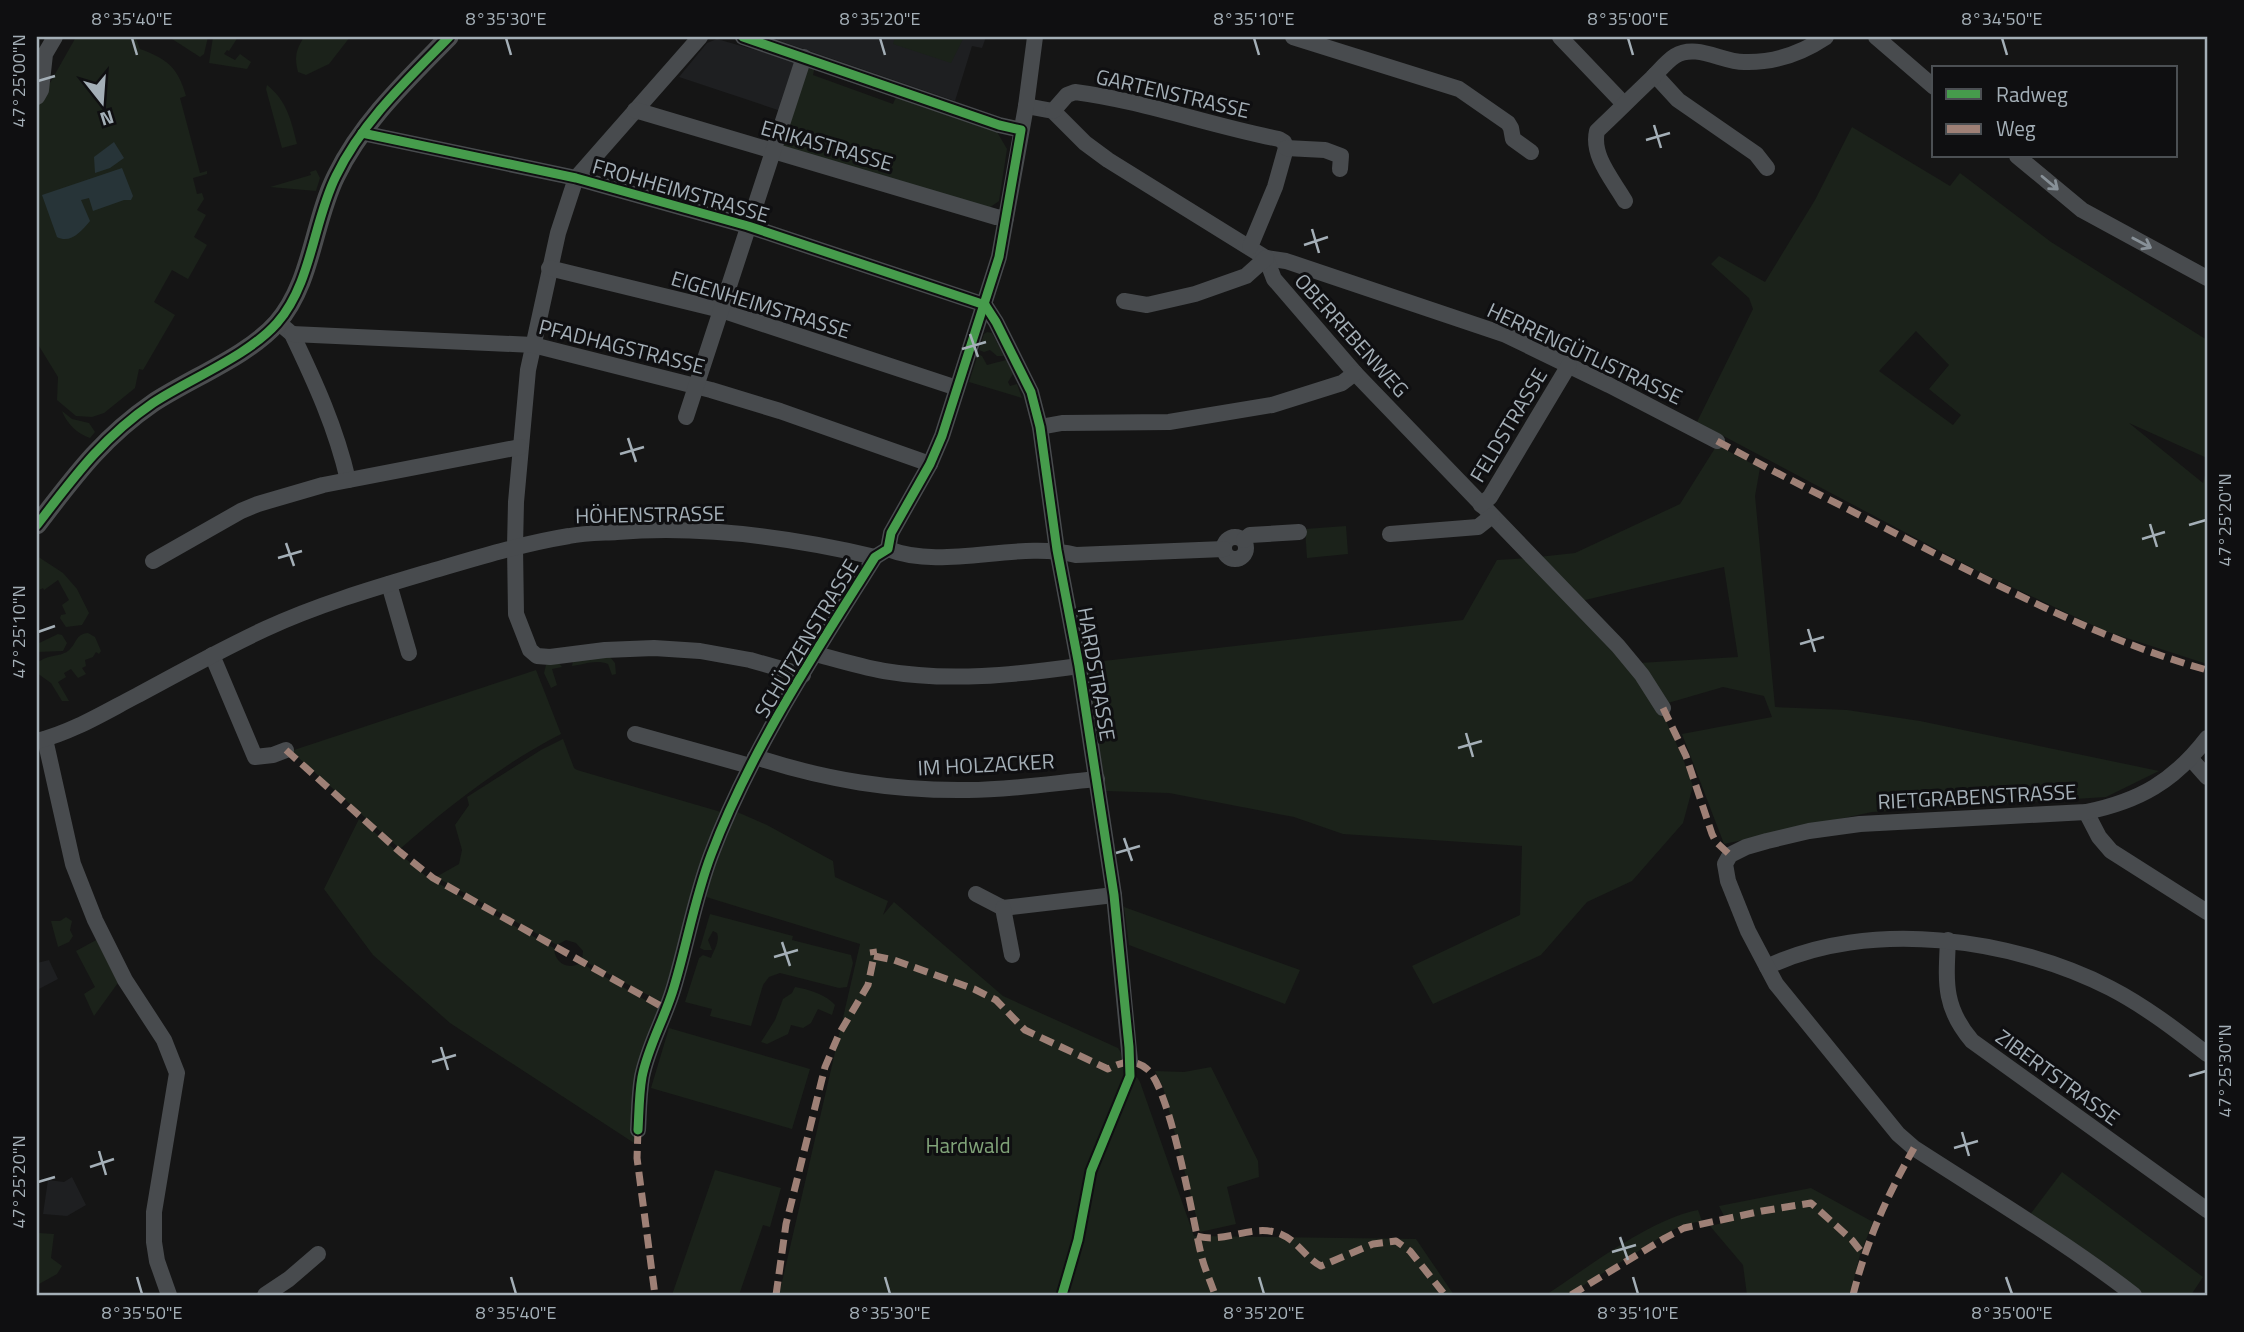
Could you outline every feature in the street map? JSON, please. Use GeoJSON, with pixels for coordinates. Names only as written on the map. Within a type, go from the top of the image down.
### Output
{"type":"FeatureCollection","features":[{"type":"Feature","properties":{"kind":"main road"},"geometry":{"type":"LineString","coordinates":[[37,525],[94,452],[129,420],[247,347],[285,328],[336,176],[362,134],[397,90],[449,37]]}},
{"type":"Feature","properties":{"kind":"street"},"geometry":{"type":"LineString","coordinates":[[37,97],[41,90],[45,54],[55,37]]}},
{"type":"Feature","properties":{"kind":"street"},"geometry":{"type":"LineString","coordinates":[[700,37],[576,178],[558,233],[533,345],[520,447],[515,547],[516,614],[530,650],[537,656],[654,648],[688,650],[750,660],[803,675]]}},
{"type":"Feature","properties":{"kind":"street"},"geometry":{"type":"LineString","coordinates":[[743,37],[999,125],[1021,130]]}},
{"type":"Feature","properties":{"kind":"street","name":"SCHÜTZENSTRASSE"},"geometry":{"type":"LineString","coordinates":[[638,1130],[642,1077],[668,1010],[710,856],[753,762],[803,675],[882,553],[942,436],[999,257],[1026,106],[1035,37]]}},
{"type":"Feature","properties":{"kind":"street"},"geometry":{"type":"LineString","coordinates":[[1293,37],[1459,89],[1508,124],[1513,139],[1531,152]]}},
{"type":"Feature","properties":{"kind":"street"},"geometry":{"type":"LineString","coordinates":[[1560,37],[1624,104]]}},
{"type":"Feature","properties":{"kind":"street"},"geometry":{"type":"LineString","coordinates":[[1625,201],[1596,152],[1594,141],[1597,131],[1688,44],[1699,52],[1734,61],[1763,61],[1809,48],[1826,37]]}},
{"type":"Feature","properties":{"kind":"street"},"geometry":{"type":"LineString","coordinates":[[1876,37],[1932,85]]}},
{"type":"Feature","properties":{"kind":"street"},"geometry":{"type":"LineString","coordinates":[[686,416],[804,57]]}},
{"type":"Feature","properties":{"kind":"street"},"geometry":{"type":"LineString","coordinates":[[1655,75],[1678,100],[1756,154],[1768,168]]}},
{"type":"Feature","properties":{"kind":"street","name":"GARTENSTRASSE"},"geometry":{"type":"LineString","coordinates":[[1054,111],[1067,95],[1075,92],[1087,94],[1279,139],[1284,142],[1286,148],[1325,150],[1341,156],[1340,169]]}},
{"type":"Feature","properties":{"kind":"street"},"geometry":{"type":"LineString","coordinates":[[1026,106],[1054,111]]}},
{"type":"Feature","properties":{"kind":"street","name":"ERIKASTRASSE"},"geometry":{"type":"LineString","coordinates":[[635,110],[1006,218]]}},
{"type":"Feature","properties":{"kind":"street","name":"HERRENGÜTLISTRASSE"},"geometry":{"type":"LineString","coordinates":[[1054,111],[1085,143],[1108,160],[1265,258],[1286,261],[1506,335],[1717,441]]}},
{"type":"Feature","properties":{"kind":"street","name":"FROHHEIMSTRASSE"},"geometry":{"type":"LineString","coordinates":[[362,134],[576,178],[748,226],[985,305]]}},
{"type":"Feature","properties":{"kind":"street"},"geometry":{"type":"LineString","coordinates":[[1250,247],[1275,187],[1286,148]]}},
{"type":"Feature","properties":{"kind":"street"},"geometry":{"type":"LineString","coordinates":[[2019,158],[2082,210],[2207,278]]}},
{"type":"Feature","properties":{"kind":"street"},"geometry":{"type":"LineString","coordinates":[[1124,301],[1147,305],[1195,294],[1246,276],[1265,258]]}},
{"type":"Feature","properties":{"kind":"street","name":"OBERREBENWEG"},"geometry":{"type":"LineString","coordinates":[[1265,258],[1274,279],[1355,373],[1618,646],[1663,708]]}},
{"type":"Feature","properties":{"kind":"street","name":"EIGENHEIMSTRASSE"},"geometry":{"type":"LineString","coordinates":[[549,268],[721,310],[957,388]]}},
{"type":"Feature","properties":{"kind":"street","name":"HARDSTRASSE"},"geometry":{"type":"LineString","coordinates":[[985,305],[1031,392],[1040,427],[1057,550],[1079,666],[1114,895],[1130,1061]]}},
{"type":"Feature","properties":{"kind":"street"},"geometry":{"type":"LineString","coordinates":[[285,328],[326,407],[348,480]]}},
{"type":"Feature","properties":{"kind":"street","name":"PFADHAGSTRASSE"},"geometry":{"type":"LineString","coordinates":[[285,328],[533,345],[696,386],[780,411],[930,464]]}},
{"type":"Feature","properties":{"kind":"street","name":"FELDSTRASSE"},"geometry":{"type":"LineString","coordinates":[[1487,510],[1490,497],[1569,365]]}},
{"type":"Feature","properties":{"kind":"street"},"geometry":{"type":"LineString","coordinates":[[1040,427],[1062,424],[1168,422],[1272,405],[1342,383],[1355,373]]}},
{"type":"Feature","properties":{"kind":"street"},"geometry":{"type":"LineString","coordinates":[[153,561],[240,511],[299,491],[520,447]]}},
{"type":"Feature","properties":{"kind":"street"},"geometry":{"type":"LineString","coordinates":[[1390,534],[1478,527],[1487,510]]}},
{"type":"Feature","properties":{"kind":"street","name":"HÖHENSTRASSE"},"geometry":{"type":"LineString","coordinates":[[41,740],[77,727],[212,655],[290,618],[339,599],[515,547],[572,535],[636,530],[696,530],[745,533],[905,555],[946,556],[1057,550],[1076,555],[1224,549],[1231,558],[1240,558],[1246,552],[1244,540],[1250,535],[1299,532]]}},
{"type":"Feature","properties":{"kind":"street"},"geometry":{"type":"LineString","coordinates":[[389,583],[409,653]]}},
{"type":"Feature","properties":{"kind":"street"},"geometry":{"type":"LineString","coordinates":[[816,654],[884,671],[942,677],[1015,675],[1079,666]]}},
{"type":"Feature","properties":{"kind":"street"},"geometry":{"type":"LineString","coordinates":[[212,655],[255,757],[286,750]]}},
{"type":"Feature","properties":{"kind":"street"},"geometry":{"type":"LineString","coordinates":[[635,734],[753,762]]}},
{"type":"Feature","properties":{"kind":"street","name":"RIETGRABENSTRASSE"},"geometry":{"type":"LineString","coordinates":[[1768,967],[1748,931],[1728,881],[1726,864],[1730,855],[1746,846],[1810,831],[1889,821],[2086,812],[2137,798],[2171,777],[2191,760],[2207,738]]}},
{"type":"Feature","properties":{"kind":"street"},"geometry":{"type":"LineString","coordinates":[[41,740],[73,864],[95,920],[119,968],[164,1040],[177,1073],[154,1212],[155,1251],[169,1295]]}},
{"type":"Feature","properties":{"kind":"street"},"geometry":{"type":"LineString","coordinates":[[2191,760],[2207,777]]}},
{"type":"Feature","properties":{"kind":"street","name":"IM HOLZACKER"},"geometry":{"type":"LineString","coordinates":[[753,762],[849,782],[919,790],[971,790],[1097,779]]}},
{"type":"Feature","properties":{"kind":"street"},"geometry":{"type":"LineString","coordinates":[[2086,812],[2099,837],[2111,851],[2207,912]]}},
{"type":"Feature","properties":{"kind":"street"},"geometry":{"type":"LineString","coordinates":[[976,894],[1003,908],[1114,895]]}},
{"type":"Feature","properties":{"kind":"street"},"geometry":{"type":"LineString","coordinates":[[1003,908],[1012,955]]}},
{"type":"Feature","properties":{"kind":"street"},"geometry":{"type":"LineString","coordinates":[[2134,1295],[2024,1216],[1907,1142],[1786,998],[1768,967],[1800,954],[1849,944],[1893,940],[1948,940],[2001,949],[2060,966],[2109,987],[2150,1010],[2207,1054]]}},
{"type":"Feature","properties":{"kind":"street","name":"ZIBERTSTRASSE"},"geometry":{"type":"LineString","coordinates":[[1948,940],[1948,997],[1952,1013],[1972,1041],[2207,1210]]}},
{"type":"Feature","properties":{"kind":"street"},"geometry":{"type":"LineString","coordinates":[[265,1295],[318,1254]]}},
{"type":"Feature","properties":{"kind":"shaded area"},"geometry":{"type":"Polygon","coordinates":[[[769,37],[986,37],[982,48],[972,46],[955,101],[769,37]]]}},
{"type":"Feature","properties":{"kind":"shaded area"},"geometry":{"type":"Polygon","coordinates":[[[717,39],[796,63],[781,111],[679,77],[707,43],[717,39]]]}},
{"type":"Feature","properties":{"kind":"shaded area"},"geometry":{"type":"Polygon","coordinates":[[[114,142],[124,158],[110,168],[95,173],[94,157],[114,142]]]}},
{"type":"Feature","properties":{"kind":"shaded area"},"geometry":{"type":"Polygon","coordinates":[[[122,168],[133,196],[131,200],[93,211],[89,198],[81,200],[90,221],[71,238],[57,237],[42,195],[122,168]]]}},
{"type":"Feature","properties":{"kind":"shaded area"},"geometry":{"type":"Polygon","coordinates":[[[49,960],[58,979],[37,990],[37,963],[49,960]]]}},
{"type":"Feature","properties":{"kind":"shaded area"},"geometry":{"type":"Polygon","coordinates":[[[72,1177],[86,1205],[67,1216],[43,1214],[48,1180],[64,1182],[72,1177]]]}},
{"type":"Feature","properties":{"kind":"green space"},"geometry":{"type":"Polygon","coordinates":[[[76,37],[132,37],[136,39],[140,49],[165,61],[175,71],[186,96],[180,98],[200,173],[207,171],[207,174],[193,178],[197,194],[202,193],[204,199],[197,210],[206,215],[194,237],[207,245],[188,279],[172,270],[154,302],[175,315],[143,370],[139,369],[135,388],[104,413],[92,417],[76,416],[57,400],[58,377],[39,346],[37,347],[37,106],[76,37]]]}},
{"type":"Feature","properties":{"kind":"green space"},"geometry":{"type":"Polygon","coordinates":[[[169,37],[208,37],[204,54],[200,57],[169,37]]]}},
{"type":"Feature","properties":{"kind":"green space"},"geometry":{"type":"Polygon","coordinates":[[[213,37],[238,37],[224,54],[235,60],[240,54],[251,62],[247,69],[209,63],[213,37]]]}},
{"type":"Feature","properties":{"kind":"green space"},"geometry":{"type":"Polygon","coordinates":[[[304,37],[350,37],[329,64],[306,75],[298,72],[296,62],[304,37]]]}},
{"type":"Feature","properties":{"kind":"green space"},"geometry":{"type":"Polygon","coordinates":[[[895,37],[964,37],[951,63],[893,44],[895,37]]]}},
{"type":"Feature","properties":{"kind":"green space"},"geometry":{"type":"Polygon","coordinates":[[[807,64],[815,66],[813,75],[893,104],[896,97],[997,132],[1007,149],[999,201],[989,208],[781,147],[807,64]]]}},
{"type":"Feature","properties":{"kind":"green space"},"geometry":{"type":"Polygon","coordinates":[[[267,85],[284,104],[297,144],[282,148],[267,85]]]}},
{"type":"Feature","properties":{"kind":"green space"},"geometry":{"type":"Polygon","coordinates":[[[1852,127],[1950,186],[1960,173],[2051,242],[2207,340],[2207,458],[2129,423],[2203,483],[2207,467],[2207,664],[2105,631],[1978,571],[1697,422],[1753,309],[1749,298],[1711,264],[1719,256],[1765,282],[1815,200],[1852,127]],[[1916,331],[1879,371],[1953,425],[1961,415],[1929,389],[1949,365],[1916,331]]]}},
{"type":"Feature","properties":{"kind":"green space"},"geometry":{"type":"Polygon","coordinates":[[[316,170],[320,178],[316,191],[270,187],[311,175],[310,172],[316,170]]]}},
{"type":"Feature","properties":{"kind":"green space"},"geometry":{"type":"Polygon","coordinates":[[[987,332],[992,333],[1004,356],[997,356],[990,350],[979,350],[987,332]]]}},
{"type":"Feature","properties":{"kind":"green space"},"geometry":{"type":"Polygon","coordinates":[[[978,354],[987,365],[1006,360],[1013,374],[1008,382],[1010,386],[1017,384],[1022,398],[969,382],[978,354]]]}},
{"type":"Feature","properties":{"kind":"green space"},"geometry":{"type":"Polygon","coordinates":[[[62,411],[72,419],[89,423],[95,432],[90,438],[81,434],[73,428],[62,411]]]}},
{"type":"Feature","properties":{"kind":"green space"},"geometry":{"type":"Polygon","coordinates":[[[1717,445],[1760,468],[1755,496],[1775,707],[1847,710],[1920,721],[2159,771],[2106,797],[1872,812],[1724,844],[1682,734],[1772,717],[1764,696],[1723,687],[1668,703],[1639,663],[1738,657],[1724,567],[1581,601],[1538,557],[1575,553],[1680,504],[1717,445]]]}},
{"type":"Feature","properties":{"kind":"green space"},"geometry":{"type":"Polygon","coordinates":[[[1346,526],[1348,554],[1307,558],[1305,529],[1346,526]]]}},
{"type":"Feature","properties":{"kind":"green space"},"geometry":{"type":"Polygon","coordinates":[[[37,556],[63,573],[77,589],[89,613],[82,625],[66,627],[60,618],[66,614],[62,605],[69,600],[58,580],[44,590],[43,588],[37,591],[37,556]]]}},
{"type":"Feature","properties":{"kind":"green space"},"geometry":{"type":"Polygon","coordinates":[[[1528,558],[1612,645],[1660,708],[1693,786],[1683,823],[1632,881],[1587,902],[1541,955],[1433,1004],[1412,966],[1520,915],[1522,846],[1343,834],[1294,817],[1169,793],[1106,791],[1086,663],[1463,620],[1497,560],[1528,558]]]}},
{"type":"Feature","properties":{"kind":"green space"},"geometry":{"type":"Polygon","coordinates":[[[88,633],[95,637],[101,651],[85,660],[86,666],[82,668],[86,674],[78,678],[71,669],[64,673],[66,677],[58,682],[69,701],[62,701],[51,683],[37,673],[37,663],[68,651],[78,637],[88,633]]]}},
{"type":"Feature","properties":{"kind":"green space"},"geometry":{"type":"Polygon","coordinates":[[[58,634],[62,635],[67,643],[63,651],[37,652],[37,644],[58,634]]]}},
{"type":"Feature","properties":{"kind":"green space"},"geometry":{"type":"Polygon","coordinates":[[[610,657],[615,663],[616,674],[612,675],[608,664],[603,663],[572,666],[573,661],[610,657]]]}},
{"type":"Feature","properties":{"kind":"green space"},"geometry":{"type":"Polygon","coordinates":[[[553,661],[562,667],[552,669],[557,685],[551,688],[544,673],[546,665],[553,661]]]}},
{"type":"Feature","properties":{"kind":"green space"},"geometry":{"type":"Polygon","coordinates":[[[536,670],[561,734],[477,787],[400,849],[291,751],[536,670]]]}},
{"type":"Feature","properties":{"kind":"green space"},"geometry":{"type":"Polygon","coordinates":[[[563,739],[577,770],[721,812],[661,1002],[582,960],[583,951],[576,943],[566,940],[557,945],[436,877],[459,864],[462,850],[455,825],[469,805],[467,797],[563,739]]]}},
{"type":"Feature","properties":{"kind":"green space","name":"Hardwald"},"geometry":{"type":"Polygon","coordinates":[[[735,811],[833,861],[835,877],[888,901],[883,915],[894,902],[1003,996],[1118,1048],[1140,1082],[1194,1236],[1416,1239],[1454,1295],[779,1295],[860,944],[703,896],[735,811]]]}},
{"type":"Feature","properties":{"kind":"green space"},"geometry":{"type":"Polygon","coordinates":[[[359,819],[427,877],[554,948],[557,958],[563,964],[571,966],[581,963],[661,1009],[639,1077],[634,1143],[450,1023],[373,955],[324,889],[359,819]]]}},
{"type":"Feature","properties":{"kind":"green space"},"geometry":{"type":"Polygon","coordinates":[[[1124,907],[1300,970],[1285,1004],[1129,945],[1124,907]]]}},
{"type":"Feature","properties":{"kind":"green space"},"geometry":{"type":"Polygon","coordinates":[[[710,914],[851,955],[853,963],[847,987],[839,988],[780,973],[769,977],[763,985],[751,1026],[710,1016],[712,1009],[685,1002],[699,958],[703,955],[711,958],[717,942],[717,933],[713,931],[708,940],[712,950],[700,948],[710,914]]]}},
{"type":"Feature","properties":{"kind":"green space"},"geometry":{"type":"Polygon","coordinates":[[[66,917],[72,921],[70,930],[73,936],[69,942],[58,947],[51,921],[60,921],[66,917]]]}},
{"type":"Feature","properties":{"kind":"green space"},"geometry":{"type":"Polygon","coordinates":[[[98,939],[120,980],[94,1016],[84,994],[95,987],[76,951],[98,939]]]}},
{"type":"Feature","properties":{"kind":"green space"},"geometry":{"type":"Polygon","coordinates":[[[795,987],[817,993],[832,1001],[835,1005],[832,1015],[818,1009],[811,1023],[803,1028],[791,1025],[788,1034],[767,1044],[761,1042],[775,1020],[783,999],[792,993],[795,987]]]}},
{"type":"Feature","properties":{"kind":"green space"},"geometry":{"type":"Polygon","coordinates":[[[669,1028],[810,1069],[792,1129],[651,1088],[669,1028]]]}},
{"type":"Feature","properties":{"kind":"green space"},"geometry":{"type":"Polygon","coordinates":[[[1211,1067],[1258,1161],[1259,1177],[1227,1187],[1236,1224],[1200,1232],[1163,1087],[1155,1071],[1184,1072],[1211,1067]]]}},
{"type":"Feature","properties":{"kind":"green space"},"geometry":{"type":"Polygon","coordinates":[[[715,1170],[781,1188],[770,1227],[763,1225],[739,1295],[672,1295],[715,1170]]]}},
{"type":"Feature","properties":{"kind":"green space"},"geometry":{"type":"Polygon","coordinates":[[[2062,1172],[2203,1277],[2191,1295],[2139,1295],[2029,1216],[2062,1172]]]}},
{"type":"Feature","properties":{"kind":"green space"},"geometry":{"type":"Polygon","coordinates":[[[1811,1188],[1873,1222],[1860,1255],[1850,1295],[1747,1295],[1743,1265],[1710,1226],[1727,1222],[1719,1206],[1811,1188]]]}},
{"type":"Feature","properties":{"kind":"green space"},"geometry":{"type":"Polygon","coordinates":[[[1698,1210],[1702,1221],[1682,1225],[1568,1295],[1546,1295],[1640,1234],[1679,1215],[1698,1210]]]}},
{"type":"Feature","properties":{"kind":"green space"},"geometry":{"type":"Polygon","coordinates":[[[39,1233],[54,1234],[51,1258],[62,1266],[57,1274],[39,1284],[39,1233]]]}},
{"type":"Feature","properties":{"kind":"marked path"},"geometry":{"type":"LineString","coordinates":[[1717,441],[2034,603],[2136,647],[2207,670]]}},
{"type":"Feature","properties":{"kind":"marked path"},"geometry":{"type":"LineString","coordinates":[[1663,708],[1686,756],[1712,834],[1716,842],[1730,855]]}},
{"type":"Feature","properties":{"kind":"marked path"},"geometry":{"type":"LineString","coordinates":[[286,750],[433,878],[668,1010]]}},
{"type":"Feature","properties":{"kind":"marked path"},"geometry":{"type":"LineString","coordinates":[[776,1295],[786,1224],[825,1067],[839,1034],[868,985],[873,949]]}},
{"type":"Feature","properties":{"kind":"marked path"},"geometry":{"type":"LineString","coordinates":[[874,956],[894,960],[974,989],[996,1000],[1025,1030],[1108,1069],[1128,1062],[1137,1063],[1147,1069],[1156,1081],[1172,1126],[1202,1259],[1215,1295]]}},
{"type":"Feature","properties":{"kind":"marked path"},"geometry":{"type":"LineString","coordinates":[[638,1130],[637,1158],[655,1295]]}},
{"type":"Feature","properties":{"kind":"marked path"},"geometry":{"type":"LineString","coordinates":[[1853,1295],[1878,1220],[1914,1148]]}},
{"type":"Feature","properties":{"kind":"marked path"},"geometry":{"type":"LineString","coordinates":[[1571,1295],[1684,1228],[1811,1203],[1852,1240],[1863,1254]]}},
{"type":"Feature","properties":{"kind":"marked path"},"geometry":{"type":"LineString","coordinates":[[1197,1236],[1217,1238],[1258,1231],[1278,1233],[1291,1240],[1321,1266],[1373,1244],[1396,1241],[1410,1251],[1445,1295]]}},
{"type":"Feature","properties":{"kind":"cycle path"},"geometry":{"type":"LineString","coordinates":[[37,525],[90,459],[135,416],[251,346],[277,323],[298,290],[328,194],[347,156],[372,119],[449,37]]}},
{"type":"Feature","properties":{"kind":"cycle path"},"geometry":{"type":"LineString","coordinates":[[638,1130],[640,1090],[645,1066],[674,987],[705,871],[727,816],[765,739],[807,666],[875,557],[888,549],[891,533],[930,464],[942,436],[999,257],[1021,130],[999,125],[743,37]]}},
{"type":"Feature","properties":{"kind":"cycle path"},"geometry":{"type":"LineString","coordinates":[[362,133],[576,178],[748,226],[985,305]]}},
{"type":"Feature","properties":{"kind":"cycle path"},"geometry":{"type":"LineString","coordinates":[[985,305],[1031,392],[1040,427],[1057,550],[1079,666],[1114,895],[1129,1047],[1130,1076],[1091,1171],[1078,1240],[1062,1295]]}}]}
